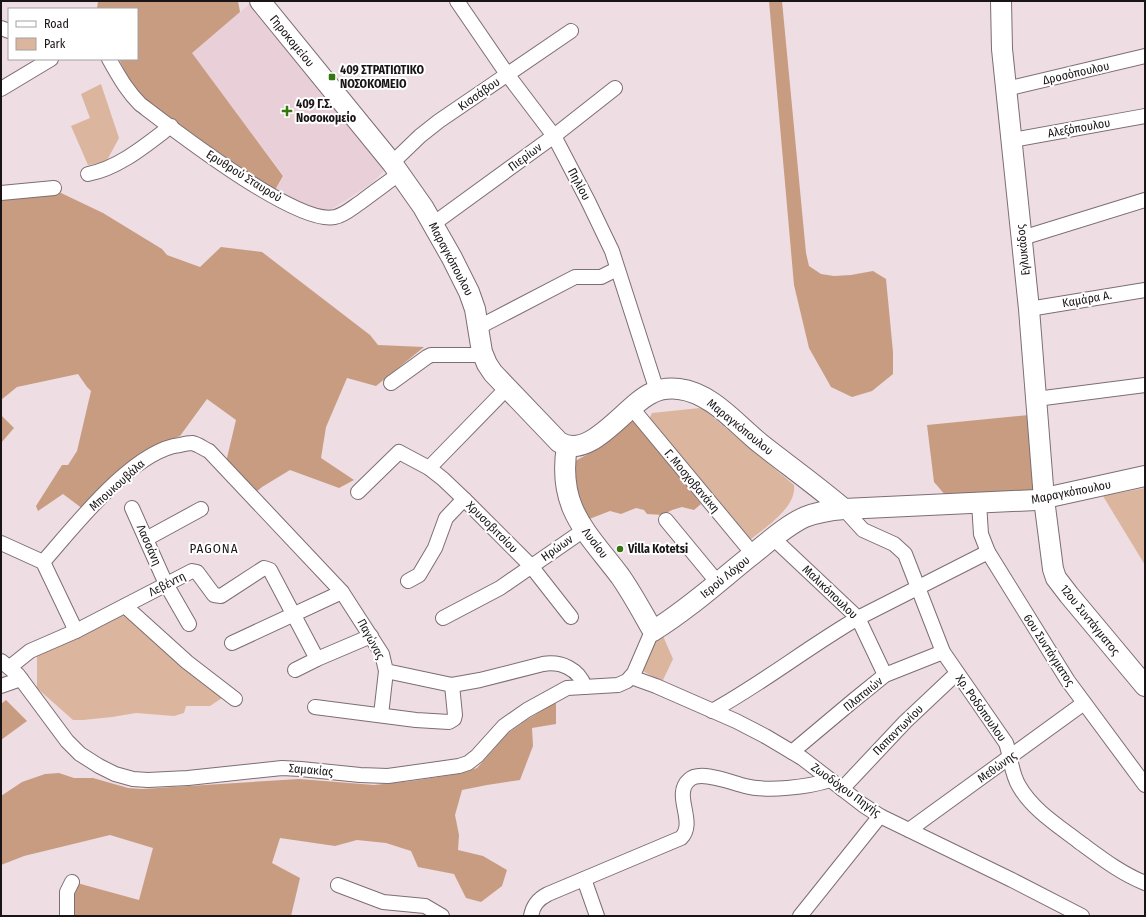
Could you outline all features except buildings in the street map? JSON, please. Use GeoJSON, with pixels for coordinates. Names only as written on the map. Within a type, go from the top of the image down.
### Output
{"type":"FeatureCollection","features":[{"type":"Feature","properties":{"kind":"main road","name":"Γηροκομείου"},"geometry":{"type":"LineString","coordinates":[[260,1],[396,168]]}},
{"type":"Feature","properties":{"kind":"main road","name":"Εγλυκάδος"},"geometry":{"type":"LineString","coordinates":[[1001,1],[1002,50],[1029,309],[1044,499]]}},
{"type":"Feature","properties":{"kind":"main road","name":"Μαραγκόπουλου"},"geometry":{"type":"LineString","coordinates":[[396,168],[432,224],[470,292],[475,309],[477,328],[483,355],[487,364],[493,373],[561,444],[566,446],[577,446],[596,438],[631,407],[646,396],[657,391],[670,389],[685,390],[708,400],[844,509],[1044,499],[1145,476]]}},
{"type":"Feature","properties":{"kind":"main road","name":"Λυσίου"},"geometry":{"type":"LineString","coordinates":[[566,446],[565,463],[567,491],[573,510],[584,530],[628,588],[653,631]]}},
{"type":"Feature","properties":{"kind":"main road","name":"12ου Συντάγματος"},"geometry":{"type":"LineString","coordinates":[[1044,499],[1052,564],[1056,578],[1090,622],[1145,686]]}},
{"type":"Feature","properties":{"kind":"main road","name":"Ιερού Λόχου"},"geometry":{"type":"LineString","coordinates":[[653,631],[675,617],[773,538],[804,518],[818,513],[844,509]]}},
{"type":"Feature","properties":{"kind":"street","name":"Πηλίου"},"geometry":{"type":"LineString","coordinates":[[457,1],[507,74],[554,136],[588,201],[608,244],[657,391]]}},
{"type":"Feature","properties":{"kind":"street","name":"Κισσάβου"},"geometry":{"type":"LineString","coordinates":[[396,168],[420,136],[570,31]]}},
{"type":"Feature","properties":{"kind":"street","name":"Δροσόπουλου"},"geometry":{"type":"LineString","coordinates":[[1006,89],[1145,56]]}},
{"type":"Feature","properties":{"kind":"street"},"geometry":{"type":"LineString","coordinates":[[1,89],[49,60]]}},
{"type":"Feature","properties":{"kind":"street","name":"Ερυθρού Σταυρού"},"geometry":{"type":"LineString","coordinates":[[111,60],[130,94],[140,104],[231,171],[303,211],[324,218],[342,215],[396,168]]}},
{"type":"Feature","properties":{"kind":"street","name":"Πιερίων"},"geometry":{"type":"LineString","coordinates":[[432,224],[554,136],[615,88]]}},
{"type":"Feature","properties":{"kind":"street","name":"Αλεξόπουλου"},"geometry":{"type":"LineString","coordinates":[[1012,140],[1145,116]]}},
{"type":"Feature","properties":{"kind":"street"},"geometry":{"type":"LineString","coordinates":[[88,174],[104,170],[121,161],[171,126]]}},
{"type":"Feature","properties":{"kind":"street"},"geometry":{"type":"LineString","coordinates":[[1,193],[54,188]]}},
{"type":"Feature","properties":{"kind":"street"},"geometry":{"type":"LineString","coordinates":[[1022,238],[1145,200]]}},
{"type":"Feature","properties":{"kind":"street"},"geometry":{"type":"LineString","coordinates":[[477,328],[576,277],[601,277],[617,269]]}},
{"type":"Feature","properties":{"kind":"street","name":"Καμάρα Α."},"geometry":{"type":"LineString","coordinates":[[1029,309],[1145,290]]}},
{"type":"Feature","properties":{"kind":"street"},"geometry":{"type":"LineString","coordinates":[[391,383],[426,357],[431,355],[483,355]]}},
{"type":"Feature","properties":{"kind":"street"},"geometry":{"type":"LineString","coordinates":[[1036,399],[1145,385]]}},
{"type":"Feature","properties":{"kind":"street"},"geometry":{"type":"LineString","coordinates":[[429,468],[507,388]]}},
{"type":"Feature","properties":{"kind":"street","name":"Γ. Μοσχοβανάκη"},"geometry":{"type":"LineString","coordinates":[[631,407],[753,554]]}},
{"type":"Feature","properties":{"kind":"street","name":"Μπουκουβάλα"},"geometry":{"type":"LineString","coordinates":[[43,562],[101,497],[118,481],[153,454],[169,447],[192,443],[209,451]]}},
{"type":"Feature","properties":{"kind":"street","name":"Παγώνας"},"geometry":{"type":"LineString","coordinates":[[209,451],[342,592],[382,654],[386,671],[452,685],[480,680],[538,665],[554,663],[564,665],[576,672],[582,679],[585,687]]}},
{"type":"Feature","properties":{"kind":"street","name":"Χρυσοβιτσίου"},"geometry":{"type":"LineString","coordinates":[[358,492],[399,452],[429,468],[464,499],[531,566],[571,617]]}},
{"type":"Feature","properties":{"kind":"street"},"geometry":{"type":"LineString","coordinates":[[408,581],[418,575],[435,548],[446,518],[464,499]]}},
{"type":"Feature","properties":{"kind":"street","name":"6ου Συντάγματος"},"geometry":{"type":"LineString","coordinates":[[979,503],[981,534],[988,552],[1060,668],[1084,703],[1140,769],[1145,785]]}},
{"type":"Feature","properties":{"kind":"street","name":"Λασσάνη"},"geometry":{"type":"LineString","coordinates":[[132,508],[166,584],[189,624]]}},
{"type":"Feature","properties":{"kind":"street"},"geometry":{"type":"LineString","coordinates":[[146,539],[201,509]]}},
{"type":"Feature","properties":{"kind":"street","name":"Χρ. Ροδόπουλου"},"geometry":{"type":"LineString","coordinates":[[844,509],[863,530],[873,536],[894,544],[903,551],[919,587],[943,652],[1006,743],[1012,771],[1024,794],[1044,815],[1118,870],[1145,883]]}},
{"type":"Feature","properties":{"kind":"street"},"geometry":{"type":"LineString","coordinates":[[666,520],[718,582]]}},
{"type":"Feature","properties":{"kind":"street","name":"Ηρώων"},"geometry":{"type":"LineString","coordinates":[[443,618],[500,588],[584,530]]}},
{"type":"Feature","properties":{"kind":"street","name":"Μαλικόπουλου"},"geometry":{"type":"LineString","coordinates":[[773,538],[858,618],[885,676]]}},
{"type":"Feature","properties":{"kind":"street"},"geometry":{"type":"LineString","coordinates":[[1,543],[43,562],[76,631]]}},
{"type":"Feature","properties":{"kind":"street"},"geometry":{"type":"LineString","coordinates":[[712,711],[760,683],[858,618],[988,552]]}},
{"type":"Feature","properties":{"kind":"street","name":"Λεβέντη"},"geometry":{"type":"LineString","coordinates":[[5,664],[30,651],[76,631],[194,571],[197,572],[214,595],[221,596],[264,568],[270,570],[317,659]]}},
{"type":"Feature","properties":{"kind":"street"},"geometry":{"type":"LineString","coordinates":[[232,643],[342,592]]}},
{"type":"Feature","properties":{"kind":"street"},"geometry":{"type":"LineString","coordinates":[[125,606],[187,662],[235,699]]}},
{"type":"Feature","properties":{"kind":"street"},"geometry":{"type":"LineString","coordinates":[[631,677],[653,631]]}},
{"type":"Feature","properties":{"kind":"street"},"geometry":{"type":"LineString","coordinates":[[295,670],[371,636]]}},
{"type":"Feature","properties":{"kind":"street","name":"Πλαταιών"},"geometry":{"type":"LineString","coordinates":[[792,752],[885,676],[943,652]]}},
{"type":"Feature","properties":{"kind":"street","name":"Σαμακίας"},"geometry":{"type":"LineString","coordinates":[[5,664],[21,679],[56,727],[80,754],[98,766],[115,774],[133,779],[148,780],[188,778],[282,768],[301,768],[360,775],[388,776],[459,766],[471,760],[501,729],[527,710],[567,688],[618,685],[631,677]]}},
{"type":"Feature","properties":{"kind":"street"},"geometry":{"type":"LineString","coordinates":[[381,715],[386,671]]}},
{"type":"Feature","properties":{"kind":"street","name":"Παπαντωνίου"},"geometry":{"type":"LineString","coordinates":[[842,789],[905,722],[957,673]]}},
{"type":"Feature","properties":{"kind":"street","name":"Ζωοδόχου Πηγής"},"geometry":{"type":"LineString","coordinates":[[631,677],[656,686],[750,728],[792,752],[880,816],[1012,880],[1082,916]]}},
{"type":"Feature","properties":{"kind":"street"},"geometry":{"type":"LineString","coordinates":[[1,686],[21,679]]}},
{"type":"Feature","properties":{"kind":"street"},"geometry":{"type":"LineString","coordinates":[[315,707],[416,720],[449,722],[454,719],[456,715],[452,685]]}},
{"type":"Feature","properties":{"kind":"street","name":"Μεθώνης"},"geometry":{"type":"LineString","coordinates":[[909,830],[1084,703]]}},
{"type":"Feature","properties":{"kind":"street"},"geometry":{"type":"LineString","coordinates":[[531,916],[535,904],[540,898],[677,840],[683,836],[686,827],[683,791],[688,781],[695,776],[708,776],[759,789],[813,784],[830,780]]}},
{"type":"Feature","properties":{"kind":"street"},"geometry":{"type":"LineString","coordinates":[[800,916],[880,816]]}},
{"type":"Feature","properties":{"kind":"street"},"geometry":{"type":"LineString","coordinates":[[584,879],[597,916]]}},
{"type":"Feature","properties":{"kind":"street"},"geometry":{"type":"LineString","coordinates":[[67,916],[67,892],[72,882]]}},
{"type":"Feature","properties":{"kind":"street"},"geometry":{"type":"LineString","coordinates":[[338,885],[383,902],[425,906],[442,916]]}},
{"type":"Feature","properties":{"kind":"shaded area"},"geometry":{"type":"Polygon","coordinates":[[[98,1],[238,1],[240,12],[192,53],[283,176],[275,190],[220,154],[149,102],[132,86],[119,60],[138,60],[138,8],[97,8],[98,1]]]}},
{"type":"Feature","properties":{"kind":"shaded area"},"geometry":{"type":"Polygon","coordinates":[[[769,1],[782,1],[806,253],[809,266],[821,274],[834,276],[873,271],[886,279],[893,352],[893,374],[872,391],[852,397],[831,387],[809,348],[794,285],[769,1]]]}},
{"type":"Feature","properties":{"kind":"shaded area","name":"409 Γ.Σ. Νοσοκομείο"},"geometry":{"type":"Polygon","coordinates":[[[251,3],[385,170],[372,183],[324,213],[275,190],[284,176],[191,53],[251,3]]]}},
{"type":"Feature","properties":{"kind":"shaded area"},"geometry":{"type":"Polygon","coordinates":[[[59,192],[103,213],[162,249],[167,255],[200,267],[221,247],[262,252],[370,335],[378,345],[424,347],[376,386],[347,378],[326,427],[321,458],[354,480],[339,488],[290,470],[255,493],[226,462],[236,420],[207,399],[180,436],[159,444],[83,509],[63,494],[38,511],[36,506],[62,465],[68,465],[77,451],[91,391],[78,374],[17,387],[1,400],[1,197],[59,192]]]}},
{"type":"Feature","properties":{"kind":"shaded area"},"geometry":{"type":"Polygon","coordinates":[[[1,415],[14,428],[1,443],[1,415]]]}},
{"type":"Feature","properties":{"kind":"shaded area"},"geometry":{"type":"Polygon","coordinates":[[[1029,415],[1034,492],[946,496],[934,482],[927,425],[1029,415]]]}},
{"type":"Feature","properties":{"kind":"shaded area"},"geometry":{"type":"Polygon","coordinates":[[[631,417],[701,504],[694,510],[682,507],[663,515],[647,514],[644,510],[636,508],[621,514],[610,511],[584,521],[570,464],[604,445],[631,417]]]}},
{"type":"Feature","properties":{"kind":"shaded area"},"geometry":{"type":"Polygon","coordinates":[[[6,700],[27,721],[1,740],[1,704],[6,700]]]}},
{"type":"Feature","properties":{"kind":"shaded area"},"geometry":{"type":"Polygon","coordinates":[[[556,702],[556,724],[532,728],[533,746],[520,780],[462,790],[455,815],[459,835],[458,850],[483,856],[507,870],[502,886],[481,902],[466,898],[454,874],[418,867],[411,851],[386,843],[357,840],[335,846],[280,838],[272,863],[300,878],[291,916],[71,916],[70,903],[77,883],[139,900],[153,848],[110,835],[24,856],[1,865],[1,796],[22,782],[45,774],[59,773],[74,778],[93,778],[128,788],[142,789],[299,779],[374,785],[412,781],[458,774],[477,768],[507,734],[556,702]]]}},
{"type":"Feature","properties":{"kind":"green space"},"geometry":{"type":"Polygon","coordinates":[[[101,84],[119,138],[106,162],[88,165],[71,126],[90,118],[81,94],[101,84]]]}},
{"type":"Feature","properties":{"kind":"green space"},"geometry":{"type":"Polygon","coordinates":[[[700,408],[794,485],[793,494],[785,510],[747,542],[735,526],[736,521],[650,417],[652,413],[700,408]]]}},
{"type":"Feature","properties":{"kind":"green space"},"geometry":{"type":"Polygon","coordinates":[[[1145,488],[1145,565],[1103,496],[1145,488]]]}},
{"type":"Feature","properties":{"kind":"green space"},"geometry":{"type":"Polygon","coordinates":[[[125,614],[225,696],[210,706],[186,706],[184,713],[174,716],[136,713],[112,717],[73,720],[37,688],[37,655],[86,634],[125,614]]]}},
{"type":"Feature","properties":{"kind":"green space"},"geometry":{"type":"Polygon","coordinates":[[[663,636],[673,659],[662,682],[643,671],[643,667],[653,644],[663,636]]]}},
{"type":"Feature","properties":{"kind":"place","name":"409 ΣΤΡΑΤΙΩΤΙΚΟ ΝΟΣΟΚΟΜΕΙΟ"},"geometry":{"type":"Point","coordinates":[332,77]}},
{"type":"Feature","properties":{"kind":"place","name":"409 Γ.Σ. Νοσοκομείο"},"geometry":{"type":"Point","coordinates":[287,111]}},
{"type":"Feature","properties":{"kind":"place","name":"Villa Kotetsi"},"geometry":{"type":"Point","coordinates":[620,549]}},
{"type":"Feature","properties":{"kind":"district","name":"PAGONA"},"geometry":{"type":"Point","coordinates":[214,548]}}]}
